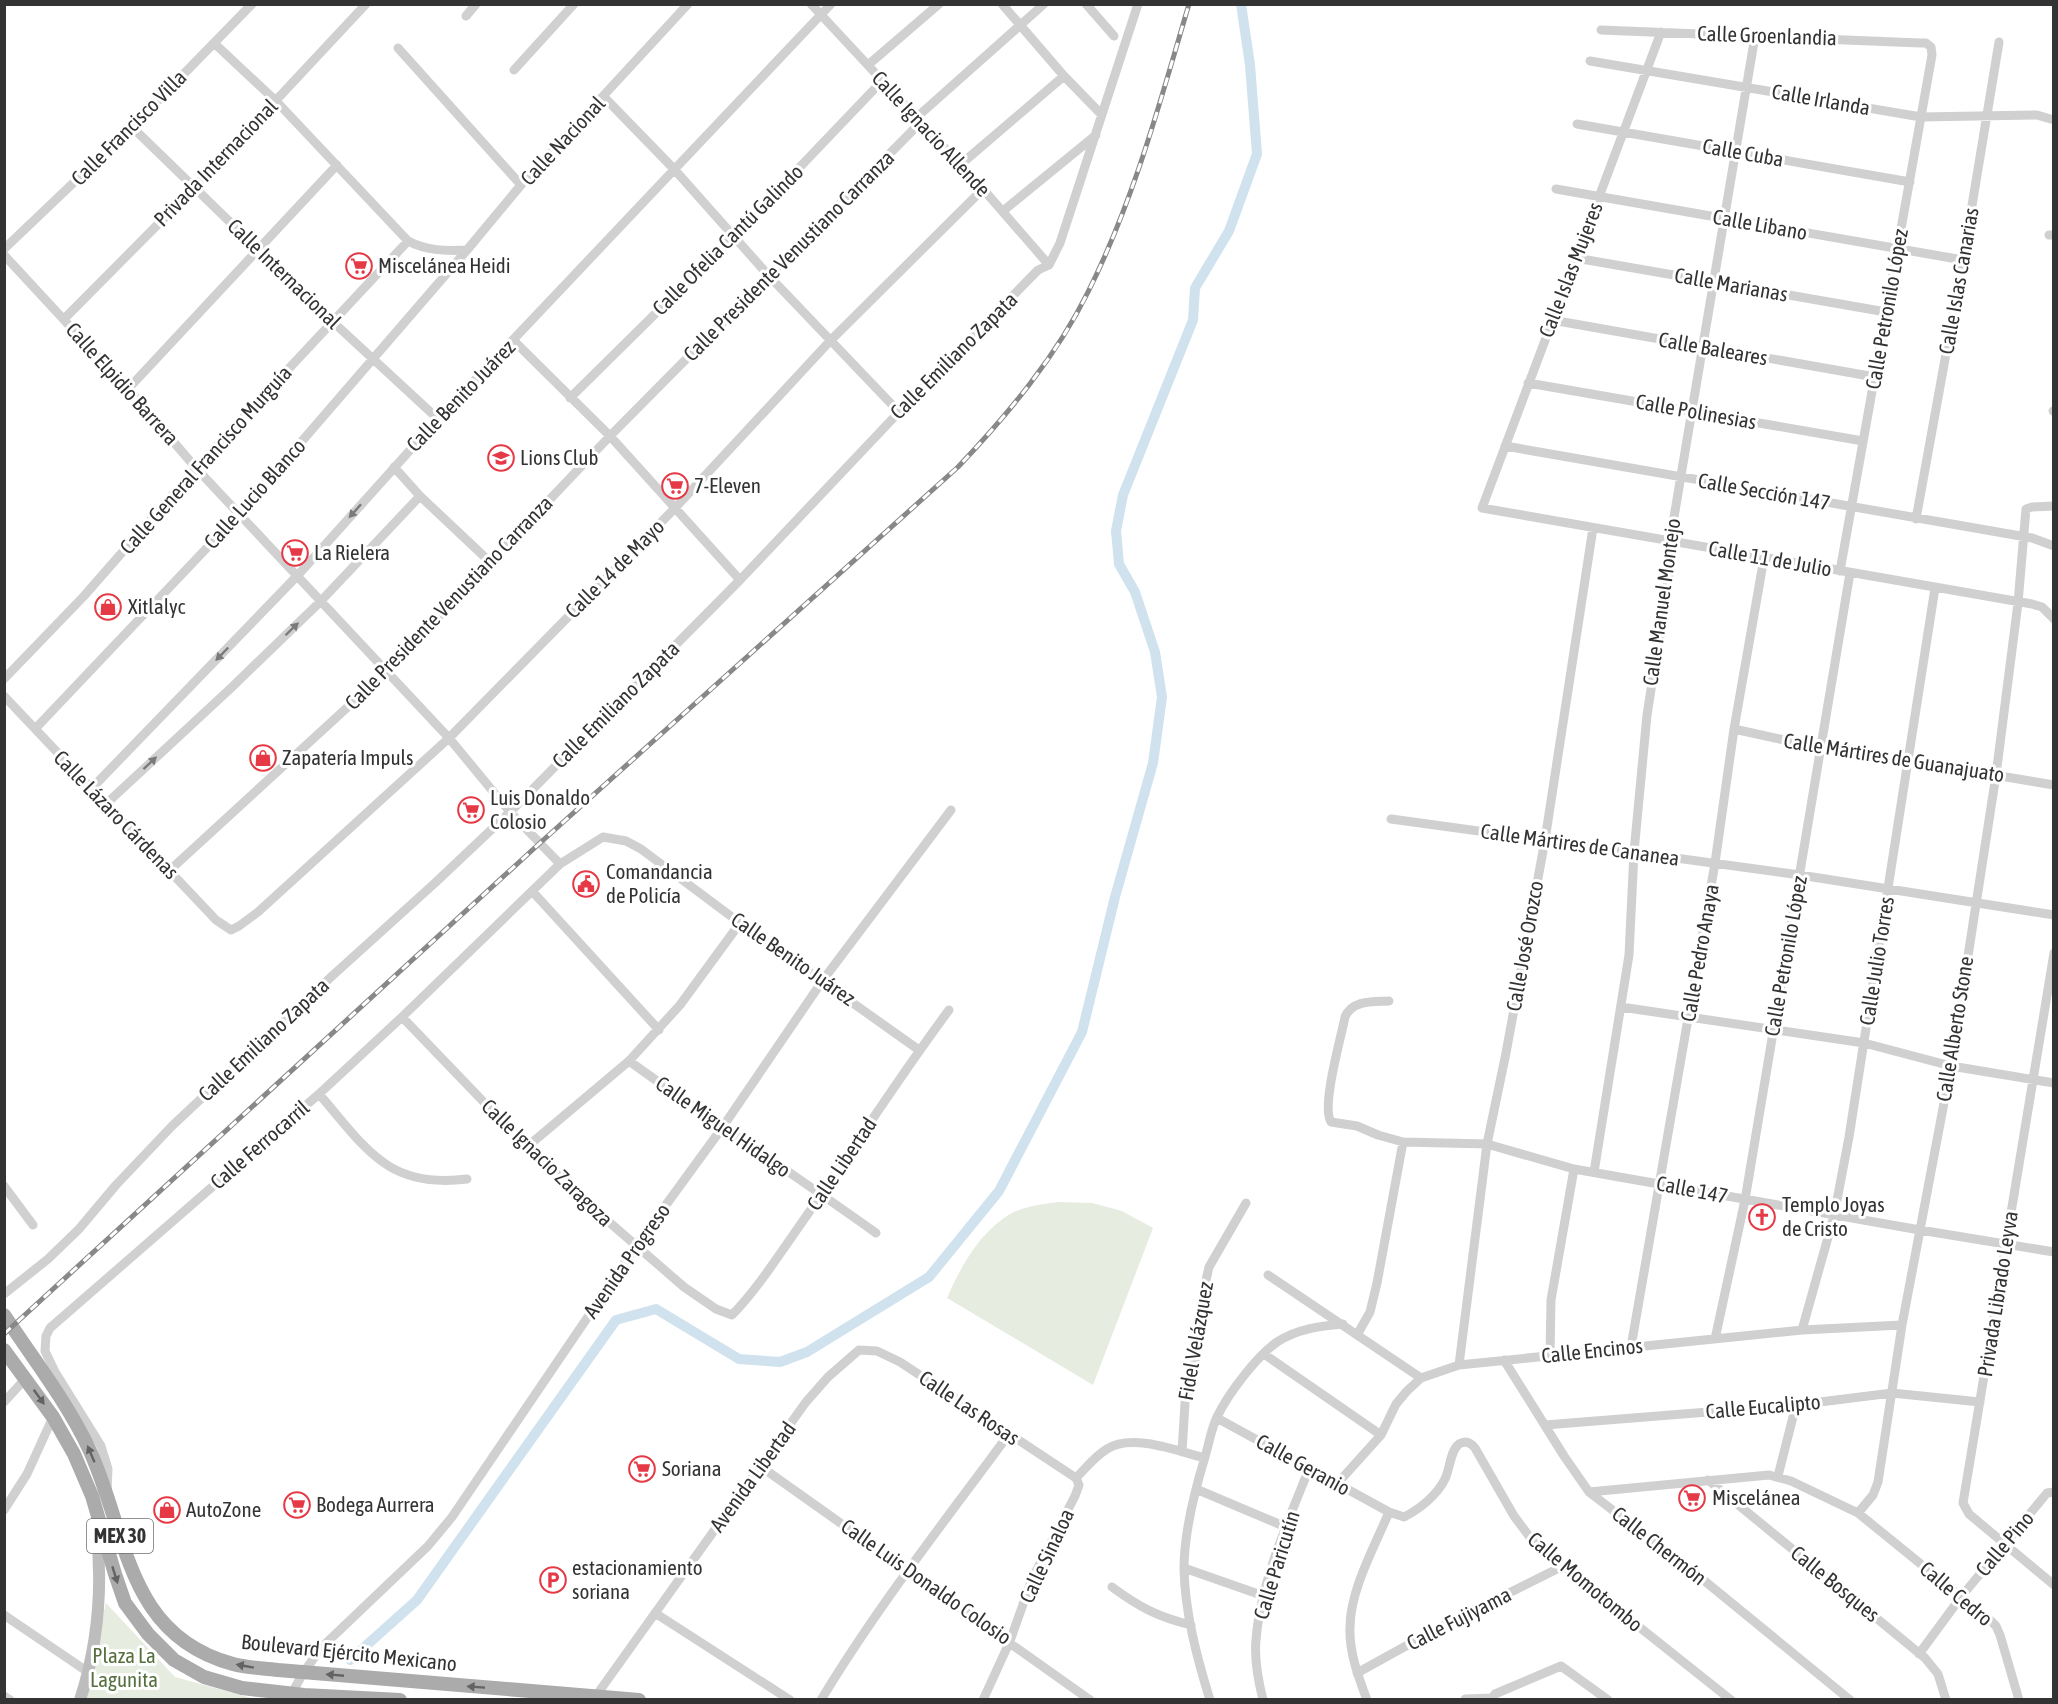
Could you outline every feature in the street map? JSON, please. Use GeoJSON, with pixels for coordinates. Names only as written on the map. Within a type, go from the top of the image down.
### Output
{"type":"FeatureCollection","features":[{"type":"Feature","properties":{"kind":"main road","name":"Boulevard Ejército Mexicano"},"geometry":{"type":"LineString","coordinates":[[4,1315],[81,1433],[99,1495],[115,1574],[125,1603],[141,1626],[161,1648],[189,1670],[222,1684],[295,1696],[344,1696],[400,1700]]}},
{"type":"Feature","properties":{"kind":"main road","name":"Boulevard Ejército Mexicano"},"geometry":{"type":"LineString","coordinates":[[4,1350],[53,1416],[99,1495],[134,1577],[147,1601],[168,1628],[198,1650],[220,1660],[242,1666],[594,1698],[639,1700]]}},
{"type":"Feature","properties":{"kind":"main road"},"geometry":{"type":"LineString","coordinates":[[80,1700],[98,1621],[99,1495]]}},
{"type":"Feature","properties":{"kind":"street","name":"Calle Francisco Villa"},"geometry":{"type":"LineString","coordinates":[[4,249],[132,127],[252,4]]}},
{"type":"Feature","properties":{"kind":"street","name":"Privada Internacional"},"geometry":{"type":"LineString","coordinates":[[64,319],[194,188],[366,4]]}},
{"type":"Feature","properties":{"kind":"street"},"geometry":{"type":"LineString","coordinates":[[466,16],[476,4]]}},
{"type":"Feature","properties":{"kind":"street"},"geometry":{"type":"LineString","coordinates":[[513,70],[574,4]]}},
{"type":"Feature","properties":{"kind":"street","name":"Calle Nacional"},"geometry":{"type":"LineString","coordinates":[[468,250],[521,185],[688,4]]}},
{"type":"Feature","properties":{"kind":"street","name":"Calle Ignacio Allende"},"geometry":{"type":"LineString","coordinates":[[811,4],[983,189],[1049,265]]}},
{"type":"Feature","properties":{"kind":"street","name":"Calle Benito Juárez"},"geometry":{"type":"LineString","coordinates":[[92,788],[298,575],[438,419],[831,4]]}},
{"type":"Feature","properties":{"kind":"street"},"geometry":{"type":"LineString","coordinates":[[868,65],[939,4]]}},
{"type":"Feature","properties":{"kind":"street"},"geometry":{"type":"LineString","coordinates":[[1002,4],[1064,76],[1101,114]]}},
{"type":"Feature","properties":{"kind":"street","name":"Calle Presidente Venustiano Carranza"},"geometry":{"type":"LineString","coordinates":[[170,870],[387,671],[610,436],[769,276],[919,120],[1044,4]]}},
{"type":"Feature","properties":{"kind":"street","name":"Calle Emiliano Zapata"},"geometry":{"type":"LineString","coordinates":[[4,1294],[48,1259],[79,1229],[116,1185],[172,1126],[510,812],[740,580],[1038,270],[1049,265],[1060,243],[1097,135],[1101,114],[1138,4]]}},
{"type":"Feature","properties":{"kind":"street"},"geometry":{"type":"LineString","coordinates":[[1087,5],[1114,36]]}},
{"type":"Feature","properties":{"kind":"street","name":"Calle Groenlandia"},"geometry":{"type":"LineString","coordinates":[[1601,30],[1926,43],[1931,47]]}},
{"type":"Feature","properties":{"kind":"street","name":"Calle Islas Mujeres"},"geometry":{"type":"LineString","coordinates":[[1482,508],[1661,32]]}},
{"type":"Feature","properties":{"kind":"street","name":"Calle Manuel Montejo"},"geometry":{"type":"LineString","coordinates":[[1594,1172],[1629,955],[1634,852],[1647,715],[1671,562],[1670,541],[1755,36]]}},
{"type":"Feature","properties":{"kind":"street","name":"Calle Islas Canarias"},"geometry":{"type":"LineString","coordinates":[[1916,519],[1963,260],[1999,42]]}},
{"type":"Feature","properties":{"kind":"street"},"geometry":{"type":"LineString","coordinates":[[214,44],[276,100],[408,241],[428,249],[468,250]]}},
{"type":"Feature","properties":{"kind":"street","name":"Calle Petronilo López"},"geometry":{"type":"LineString","coordinates":[[1715,1339],[1745,1200],[1800,875],[1845,572],[1852,507],[1932,55],[1931,47]]}},
{"type":"Feature","properties":{"kind":"street"},"geometry":{"type":"LineString","coordinates":[[398,48],[521,185]]}},
{"type":"Feature","properties":{"kind":"street","name":"Calle Irlanda"},"geometry":{"type":"LineString","coordinates":[[1590,61],[1921,117],[2037,115],[2054,120]]}},
{"type":"Feature","properties":{"kind":"street"},"geometry":{"type":"LineString","coordinates":[[960,165],[1064,76]]}},
{"type":"Feature","properties":{"kind":"street","name":"Calle Ofelia Cantú Galindo"},"geometry":{"type":"LineString","coordinates":[[570,398],[734,236],[883,80]]}},
{"type":"Feature","properties":{"kind":"street"},"geometry":{"type":"LineString","coordinates":[[604,97],[674,169],[769,276],[899,412]]}},
{"type":"Feature","properties":{"kind":"street","name":"Calle Cuba"},"geometry":{"type":"LineString","coordinates":[[1577,124],[1910,182]]}},
{"type":"Feature","properties":{"kind":"street","name":"Calle Internacional"},"geometry":{"type":"LineString","coordinates":[[132,127],[332,321],[438,419]]}},
{"type":"Feature","properties":{"kind":"street"},"geometry":{"type":"LineString","coordinates":[[1003,211],[1097,135]]}},
{"type":"Feature","properties":{"kind":"street"},"geometry":{"type":"LineString","coordinates":[[128,389],[338,165]]}},
{"type":"Feature","properties":{"kind":"street","name":"Calle 14 de Mayo"},"geometry":{"type":"LineString","coordinates":[[231,930],[258,912],[449,738],[675,508],[830,341],[983,189]]}},
{"type":"Feature","properties":{"kind":"street","name":"Calle Libano"},"geometry":{"type":"LineString","coordinates":[[1556,189],[1963,260]]}},
{"type":"Feature","properties":{"kind":"street","name":"Calle General Francisco Murguía"},"geometry":{"type":"LineString","coordinates":[[4,679],[84,596],[196,468],[408,241]]}},
{"type":"Feature","properties":{"kind":"street","name":"Calle Lucio Blanco"},"geometry":{"type":"LineString","coordinates":[[34,729],[240,514],[468,250]]}},
{"type":"Feature","properties":{"kind":"street","name":"Calle Elpidio Barrera"},"geometry":{"type":"LineString","coordinates":[[4,255],[128,389],[196,468],[298,575],[320,602]]}},
{"type":"Feature","properties":{"kind":"street","name":"Calle Marianas"},"geometry":{"type":"LineString","coordinates":[[1576,258],[1886,312]]}},
{"type":"Feature","properties":{"kind":"street","name":"Calle Baleares"},"geometry":{"type":"LineString","coordinates":[[1552,320],[1875,377]]}},
{"type":"Feature","properties":{"kind":"street"},"geometry":{"type":"LineString","coordinates":[[513,341],[610,436],[740,580]]}},
{"type":"Feature","properties":{"kind":"street","name":"Calle Polinesias"},"geometry":{"type":"LineString","coordinates":[[1528,383],[1863,441]]}},
{"type":"Feature","properties":{"kind":"street","name":"Calle Sección 147"},"geometry":{"type":"LineString","coordinates":[[1505,446],[2032,538],[2054,546]]}},
{"type":"Feature","properties":{"kind":"street"},"geometry":{"type":"LineString","coordinates":[[394,467],[420,496],[490,562]]}},
{"type":"Feature","properties":{"kind":"street"},"geometry":{"type":"LineString","coordinates":[[107,803],[320,602],[420,496]]}},
{"type":"Feature","properties":{"kind":"street","name":"Calle Alberto Stone"},"geometry":{"type":"LineString","coordinates":[[1858,1513],[1873,1495],[1878,1482],[1902,1325],[1951,1066],[1996,775],[2018,603],[2026,509],[2054,506]]}},
{"type":"Feature","properties":{"kind":"street","name":"Calle 11 de Julio"},"geometry":{"type":"LineString","coordinates":[[1482,508],[2042,607],[2054,619]]}},
{"type":"Feature","properties":{"kind":"street","name":"Calle José Orozco"},"geometry":{"type":"LineString","coordinates":[[1459,1365],[1487,1144],[1545,840],[1593,528]]}},
{"type":"Feature","properties":{"kind":"street","name":"Calle Pedro Anaya"},"geometry":{"type":"LineString","coordinates":[[1631,1347],[1715,863],[1734,729],[1764,558]]}},
{"type":"Feature","properties":{"kind":"street","name":"Calle Julio Torres"},"geometry":{"type":"LineString","coordinates":[[1802,1330],[1834,1215],[1889,890],[1935,588]]}},
{"type":"Feature","properties":{"kind":"street"},"geometry":{"type":"LineString","coordinates":[[320,602],[449,738],[510,812],[560,864]]}},
{"type":"Feature","properties":{"kind":"street","name":"Calle Lázaro Cárdenas"},"geometry":{"type":"LineString","coordinates":[[4,696],[212,916],[231,930]]}},
{"type":"Feature","properties":{"kind":"street","name":"Calle Mártires de Guanajuato"},"geometry":{"type":"LineString","coordinates":[[1734,729],[1820,746],[2054,785]]}},
{"type":"Feature","properties":{"kind":"street","name":"Avenida Progreso"},"geometry":{"type":"LineString","coordinates":[[295,1696],[322,1647],[428,1546],[452,1517],[636,1246],[722,1128],[823,980],[951,810]]}},
{"type":"Feature","properties":{"kind":"street","name":"Calle Mártires de Cananea"},"geometry":{"type":"LineString","coordinates":[[1391,819],[1800,875],[2054,915]]}},
{"type":"Feature","properties":{"kind":"street","name":"Calle Benito Juárez"},"geometry":{"type":"LineString","coordinates":[[603,837],[626,841],[641,849],[740,923],[919,1050]]}},
{"type":"Feature","properties":{"kind":"street","name":"Calle Ferrocarril"},"geometry":{"type":"LineString","coordinates":[[99,1495],[108,1469],[106,1458],[91,1428],[48,1360],[45,1351],[46,1336],[60,1320],[319,1094],[560,864],[603,837]]}},
{"type":"Feature","properties":{"kind":"street"},"geometry":{"type":"LineString","coordinates":[[532,891],[659,1030]]}},
{"type":"Feature","properties":{"kind":"street"},"geometry":{"type":"LineString","coordinates":[[528,1146],[629,1061],[659,1030],[710,966],[740,923]]}},
{"type":"Feature","properties":{"kind":"street","name":"Privada Librado Leyva"},"geometry":{"type":"LineString","coordinates":[[2005,1544],[1965,1509],[1963,1503],[2054,953]]}},
{"type":"Feature","properties":{"kind":"street","name":"Calle 147"},"geometry":{"type":"LineString","coordinates":[[1389,1001],[1360,1004],[1348,1010],[1327,1113],[1331,1122],[1357,1126],[1403,1142],[1487,1144],[1574,1169],[2054,1252]]}},
{"type":"Feature","properties":{"kind":"street"},"geometry":{"type":"LineString","coordinates":[[1621,1007],[1864,1043],[1951,1066],[2054,1083]]}},
{"type":"Feature","properties":{"kind":"street","name":"Calle Libertad"},"geometry":{"type":"LineString","coordinates":[[732,1316],[756,1288],[919,1050],[949,1010]]}},
{"type":"Feature","properties":{"kind":"street","name":"Calle Ignacio Zaragoza"},"geometry":{"type":"LineString","coordinates":[[402,1017],[579,1196],[684,1287],[716,1309],[732,1316]]}},
{"type":"Feature","properties":{"kind":"street","name":"Calle Miguel Hidalgo"},"geometry":{"type":"LineString","coordinates":[[629,1061],[722,1128],[822,1194],[876,1233]]}},
{"type":"Feature","properties":{"kind":"street"},"geometry":{"type":"LineString","coordinates":[[319,1094],[373,1155],[389,1167],[409,1177],[428,1181],[447,1182],[468,1179]]}},
{"type":"Feature","properties":{"kind":"street"},"geometry":{"type":"LineString","coordinates":[[1357,1335],[1370,1312],[1377,1283],[1403,1142]]}},
{"type":"Feature","properties":{"kind":"street"},"geometry":{"type":"LineString","coordinates":[[1550,1355],[1551,1300],[1574,1169]]}},
{"type":"Feature","properties":{"kind":"street"},"geometry":{"type":"LineString","coordinates":[[4,1186],[33,1225]]}},
{"type":"Feature","properties":{"kind":"street","name":"Fidel Velázquez"},"geometry":{"type":"LineString","coordinates":[[1182,1452],[1185,1403],[1196,1355],[1209,1267],[1246,1203]]}},
{"type":"Feature","properties":{"kind":"street"},"geometry":{"type":"LineString","coordinates":[[1269,1275],[1421,1378]]}},
{"type":"Feature","properties":{"kind":"street"},"geometry":{"type":"LineString","coordinates":[[1210,1700],[1191,1625],[1184,1568],[1189,1523],[1196,1489],[1217,1418],[1236,1387],[1277,1342],[1294,1333],[1342,1324]]}},
{"type":"Feature","properties":{"kind":"street","name":"Calle Encinos"},"geometry":{"type":"LineString","coordinates":[[1336,1485],[1381,1435],[1396,1404],[1421,1378],[1459,1365],[1802,1330],[1902,1325]]}},
{"type":"Feature","properties":{"kind":"street","name":"Calle Las Rosas"},"geometry":{"type":"LineString","coordinates":[[859,1350],[877,1351],[900,1362],[1076,1478]]}},
{"type":"Feature","properties":{"kind":"street","name":"Avenida Libertad"},"geometry":{"type":"LineString","coordinates":[[594,1698],[806,1402],[828,1377],[859,1350]]}},
{"type":"Feature","properties":{"kind":"street"},"geometry":{"type":"LineString","coordinates":[[1264,1354],[1381,1435]]}},
{"type":"Feature","properties":{"kind":"street","name":"Calle Chermón"},"geometry":{"type":"LineString","coordinates":[[1504,1360],[1577,1478],[1589,1492],[1701,1578],[1850,1700]]}},
{"type":"Feature","properties":{"kind":"street"},"geometry":{"type":"LineString","coordinates":[[4,1402],[26,1378]]}},
{"type":"Feature","properties":{"kind":"street","name":"Calle Eucalipto"},"geometry":{"type":"LineString","coordinates":[[1545,1425],[1796,1405],[1892,1393],[1980,1402]]}},
{"type":"Feature","properties":{"kind":"street"},"geometry":{"type":"LineString","coordinates":[[1589,1492],[1708,1480],[1778,1476],[1796,1405]]}},
{"type":"Feature","properties":{"kind":"street"},"geometry":{"type":"LineString","coordinates":[[4,1510],[27,1474],[53,1416]]}},
{"type":"Feature","properties":{"kind":"street","name":"Calle Geranio"},"geometry":{"type":"LineString","coordinates":[[1217,1418],[1389,1512]]}},
{"type":"Feature","properties":{"kind":"street"},"geometry":{"type":"LineString","coordinates":[[821,1700],[832,1680],[908,1570],[1009,1434]]}},
{"type":"Feature","properties":{"kind":"street"},"geometry":{"type":"LineString","coordinates":[[1076,1478],[1107,1448],[1122,1443],[1152,1444],[1204,1458]]}},
{"type":"Feature","properties":{"kind":"street","name":"Calle Momotombo"},"geometry":{"type":"LineString","coordinates":[[1389,1512],[1404,1517],[1432,1496],[1445,1479],[1459,1444],[1470,1443],[1523,1530],[1535,1544],[1731,1700]]}},
{"type":"Feature","properties":{"kind":"street","name":"Calle Luis Donaldo Colosio"},"geometry":{"type":"LineString","coordinates":[[760,1466],[1010,1641],[1090,1700]]}},
{"type":"Feature","properties":{"kind":"street","name":"Calle Paricutín"},"geometry":{"type":"LineString","coordinates":[[1263,1700],[1257,1678],[1256,1643],[1264,1596],[1286,1527],[1309,1469]]}},
{"type":"Feature","properties":{"kind":"street","name":"Calle Cedro"},"geometry":{"type":"LineString","coordinates":[[1778,1476],[1858,1513],[1996,1626],[2019,1700]]}},
{"type":"Feature","properties":{"kind":"street","name":"Calle Sinaloa"},"geometry":{"type":"LineString","coordinates":[[983,1700],[1010,1641],[1032,1579],[1078,1490],[1079,1485],[1076,1478]]}},
{"type":"Feature","properties":{"kind":"street","name":"Calle Bosques"},"geometry":{"type":"LineString","coordinates":[[1708,1480],[1919,1654],[1938,1674],[1946,1700]]}},
{"type":"Feature","properties":{"kind":"street"},"geometry":{"type":"LineString","coordinates":[[1196,1489],[1286,1527]]}},
{"type":"Feature","properties":{"kind":"street","name":"Calle Pino"},"geometry":{"type":"LineString","coordinates":[[1919,1654],[1961,1597],[2050,1493]]}},
{"type":"Feature","properties":{"kind":"street"},"geometry":{"type":"LineString","coordinates":[[1367,1700],[1352,1653],[1350,1627],[1352,1606],[1389,1512]]}},
{"type":"Feature","properties":{"kind":"street"},"geometry":{"type":"LineString","coordinates":[[2005,1544],[2054,1585]]}},
{"type":"Feature","properties":{"kind":"street","name":"Calle Fujiyama"},"geometry":{"type":"LineString","coordinates":[[1357,1673],[1433,1631],[1563,1566]]}},
{"type":"Feature","properties":{"kind":"street"},"geometry":{"type":"LineString","coordinates":[[1184,1568],[1264,1596]]}},
{"type":"Feature","properties":{"kind":"street"},"geometry":{"type":"LineString","coordinates":[[1112,1587],[1134,1604],[1156,1616],[1191,1625]]}},
{"type":"Feature","properties":{"kind":"street"},"geometry":{"type":"LineString","coordinates":[[655,1612],[790,1700]]}},
{"type":"Feature","properties":{"kind":"street"},"geometry":{"type":"LineString","coordinates":[[4,1615],[88,1672]]}},
{"type":"Feature","properties":{"kind":"street"},"geometry":{"type":"LineString","coordinates":[[1465,1699],[1492,1699],[1495,1694],[1561,1666],[1608,1700]]}},
{"type":"Feature","properties":{"kind":"street"},"geometry":{"type":"LineString","coordinates":[[4,1696],[10,1700]]}},
{"type":"Feature","properties":{"kind":"green space"},"geometry":{"type":"Polygon","coordinates":[[[1058,1202],[1092,1203],[1122,1211],[1153,1228],[1093,1385],[947,1298],[965,1262],[990,1229],[1017,1211],[1058,1202]]]}},
{"type":"Feature","properties":{"kind":"green space","name":"Plaza La Lagunita"},"geometry":{"type":"Polygon","coordinates":[[[106,1603],[175,1677],[255,1699],[83,1700],[106,1603]]]}},
{"type":"Feature","properties":{"kind":"waterway"},"geometry":{"type":"LineString","coordinates":[[350,1660],[417,1600],[616,1320],[656,1309],[739,1359],[780,1362],[807,1352],[929,1277],[999,1191],[1082,1032],[1115,897],[1153,763],[1162,697],[1155,652],[1135,592],[1119,564],[1116,531],[1123,495],[1193,320],[1195,288],[1229,231],[1257,154],[1250,65],[1241,4]]}},
{"type":"Feature","properties":{"kind":"railway"},"geometry":{"type":"LineString","coordinates":[[4,1334],[540,843],[958,467],[995,426],[1046,362],[1088,292],[1133,186],[1189,4]]}},
{"type":"Feature","properties":{"kind":"place","name":"Miscelánea Heidi"},"geometry":{"type":"Point","coordinates":[359,266]}},
{"type":"Feature","properties":{"kind":"place","name":"Lions Club"},"geometry":{"type":"Point","coordinates":[501,458]}},
{"type":"Feature","properties":{"kind":"place","name":"7-Eleven"},"geometry":{"type":"Point","coordinates":[675,486]}},
{"type":"Feature","properties":{"kind":"place","name":"La Rielera"},"geometry":{"type":"Point","coordinates":[295,553]}},
{"type":"Feature","properties":{"kind":"place","name":"Xitlalyc"},"geometry":{"type":"Point","coordinates":[108,607]}},
{"type":"Feature","properties":{"kind":"place","name":"Zapatería Impuls"},"geometry":{"type":"Point","coordinates":[263,758]}},
{"type":"Feature","properties":{"kind":"place","name":"Luis Donaldo Colosio"},"geometry":{"type":"Point","coordinates":[471,810]}},
{"type":"Feature","properties":{"kind":"place","name":"Comandancia de Policía"},"geometry":{"type":"Point","coordinates":[586,884]}},
{"type":"Feature","properties":{"kind":"place","name":"Templo Joyas de Cristo"},"geometry":{"type":"Point","coordinates":[1762,1217]}},
{"type":"Feature","properties":{"kind":"place","name":"Soriana"},"geometry":{"type":"Point","coordinates":[642,1469]}},
{"type":"Feature","properties":{"kind":"place","name":"Miscelánea"},"geometry":{"type":"Point","coordinates":[1692,1498]}},
{"type":"Feature","properties":{"kind":"place","name":"Bodega Aurrera"},"geometry":{"type":"Point","coordinates":[297,1505]}},
{"type":"Feature","properties":{"kind":"place","name":"AutoZone"},"geometry":{"type":"Point","coordinates":[167,1510]}},
{"type":"Feature","properties":{"kind":"place","name":"estacionamiento soriana"},"geometry":{"type":"Point","coordinates":[553,1580]}}]}
